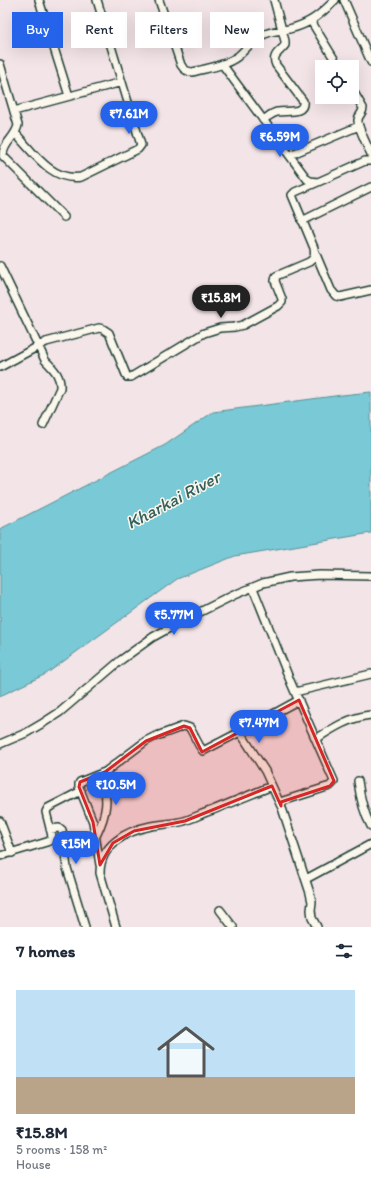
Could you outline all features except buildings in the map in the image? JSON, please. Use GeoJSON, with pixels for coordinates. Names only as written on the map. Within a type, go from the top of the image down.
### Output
{"type":"FeatureCollection","features":[{"type":"Feature","properties":{"kind":"street"},"geometry":{"type":"LineString","coordinates":[[39,0],[69,96]]}},
{"type":"Feature","properties":{"kind":"street"},"geometry":{"type":"LineString","coordinates":[[15,133],[47,167],[67,178],[81,178],[138,149],[141,146],[97,0]]}},
{"type":"Feature","properties":{"kind":"street"},"geometry":{"type":"LineString","coordinates":[[160,0],[181,65],[188,72],[193,72],[230,61],[260,36],[266,33],[300,26],[311,21],[322,14],[335,0]]}},
{"type":"Feature","properties":{"kind":"street"},"geometry":{"type":"LineString","coordinates":[[263,120],[277,112],[296,111],[302,108],[303,105],[303,101],[276,65],[274,59],[274,56],[285,45],[274,0]]}},
{"type":"Feature","properties":{"kind":"street"},"geometry":{"type":"LineString","coordinates":[[344,0],[371,62]]}},
{"type":"Feature","properties":{"kind":"street"},"geometry":{"type":"LineString","coordinates":[[311,21],[335,60]]}},
{"type":"Feature","properties":{"kind":"street"},"geometry":{"type":"LineString","coordinates":[[0,64],[2,80],[18,125],[15,133],[2,149],[3,156],[64,217]]}},
{"type":"Feature","properties":{"kind":"street"},"geometry":{"type":"LineString","coordinates":[[222,64],[308,179],[310,181],[318,182]]}},
{"type":"Feature","properties":{"kind":"street"},"geometry":{"type":"LineString","coordinates":[[14,111],[122,82]]}},
{"type":"Feature","properties":{"kind":"street"},"geometry":{"type":"LineString","coordinates":[[359,101],[363,108],[363,112],[358,118],[358,126],[371,154]]}},
{"type":"Feature","properties":{"kind":"street"},"geometry":{"type":"LineString","coordinates":[[290,155],[358,126]]}},
{"type":"Feature","properties":{"kind":"street"},"geometry":{"type":"LineString","coordinates":[[371,160],[365,161],[295,192],[292,195],[331,290],[336,296],[340,297],[371,290]]}},
{"type":"Feature","properties":{"kind":"street"},"geometry":{"type":"LineString","coordinates":[[302,221],[371,188]]}},
{"type":"Feature","properties":{"kind":"street"},"geometry":{"type":"LineString","coordinates":[[0,367],[39,346],[54,340],[99,328],[109,333],[127,377],[131,377],[204,333],[220,328],[243,325],[278,306],[282,302],[282,299],[275,281],[276,276],[313,260],[315,252]]}},
{"type":"Feature","properties":{"kind":"street"},"geometry":{"type":"LineString","coordinates":[[0,266],[45,360],[56,371],[61,382],[60,388],[43,425]]}},
{"type":"Feature","properties":{"kind":"street"},"geometry":{"type":"LineString","coordinates":[[0,744],[26,733],[60,712],[121,660],[152,637],[234,595],[263,583],[290,577],[320,575],[371,576]]}},
{"type":"Feature","properties":{"kind":"street"},"geometry":{"type":"LineString","coordinates":[[253,588],[295,692],[333,780],[333,784],[330,786],[283,801],[281,806]]}},
{"type":"Feature","properties":{"kind":"street"},"geometry":{"type":"LineString","coordinates":[[295,692],[371,674]]}},
{"type":"Feature","properties":{"kind":"street"},"geometry":{"type":"LineString","coordinates":[[116,927],[100,873],[93,822],[78,786],[80,782],[102,773],[146,741],[154,737],[187,726],[190,728],[199,746],[206,750],[299,700]]}},
{"type":"Feature","properties":{"kind":"street"},"geometry":{"type":"LineString","coordinates":[[316,739],[352,719],[371,715]]}},
{"type":"Feature","properties":{"kind":"street"},"geometry":{"type":"LineString","coordinates":[[240,732],[265,771],[281,806],[306,879],[312,902],[310,910],[317,927]]}},
{"type":"Feature","properties":{"kind":"street"},"geometry":{"type":"LineString","coordinates":[[96,836],[106,810],[106,792],[102,773]]}},
{"type":"Feature","properties":{"kind":"street"},"geometry":{"type":"LineString","coordinates":[[358,781],[364,812],[371,826]]}},
{"type":"Feature","properties":{"kind":"street"},"geometry":{"type":"LineString","coordinates":[[100,865],[102,857],[113,843],[134,831],[150,826],[185,821],[272,786]]}},
{"type":"Feature","properties":{"kind":"street"},"geometry":{"type":"LineString","coordinates":[[0,856],[50,841],[52,836],[46,810],[50,806],[80,791]]}},
{"type":"Feature","properties":{"kind":"street"},"geometry":{"type":"LineString","coordinates":[[0,821],[12,853]]}},
{"type":"Feature","properties":{"kind":"street"},"geometry":{"type":"LineString","coordinates":[[50,829],[59,828],[62,830],[67,868],[85,927]]}},
{"type":"Feature","properties":{"kind":"street"},"geometry":{"type":"LineString","coordinates":[[306,879],[371,844]]}},
{"type":"Feature","properties":{"kind":"street"},"geometry":{"type":"LineString","coordinates":[[220,910],[233,927]]}},
{"type":"Feature","properties":{"kind":"highlighted area"},"geometry":{"type":"Polygon","coordinates":[[[299,700],[334,781],[330,786],[281,802],[281,806],[272,786],[185,821],[134,831],[113,843],[100,865],[93,822],[79,787],[80,782],[105,772],[146,741],[184,726],[190,728],[202,752],[299,700]]]}},
{"type":"Feature","properties":{"kind":"water","name":"Kharkai River"},"geometry":{"type":"Polygon","coordinates":[[[371,392],[371,533],[235,556],[177,579],[46,674],[0,696],[0,529],[165,445],[213,412],[371,392]]]}}]}
